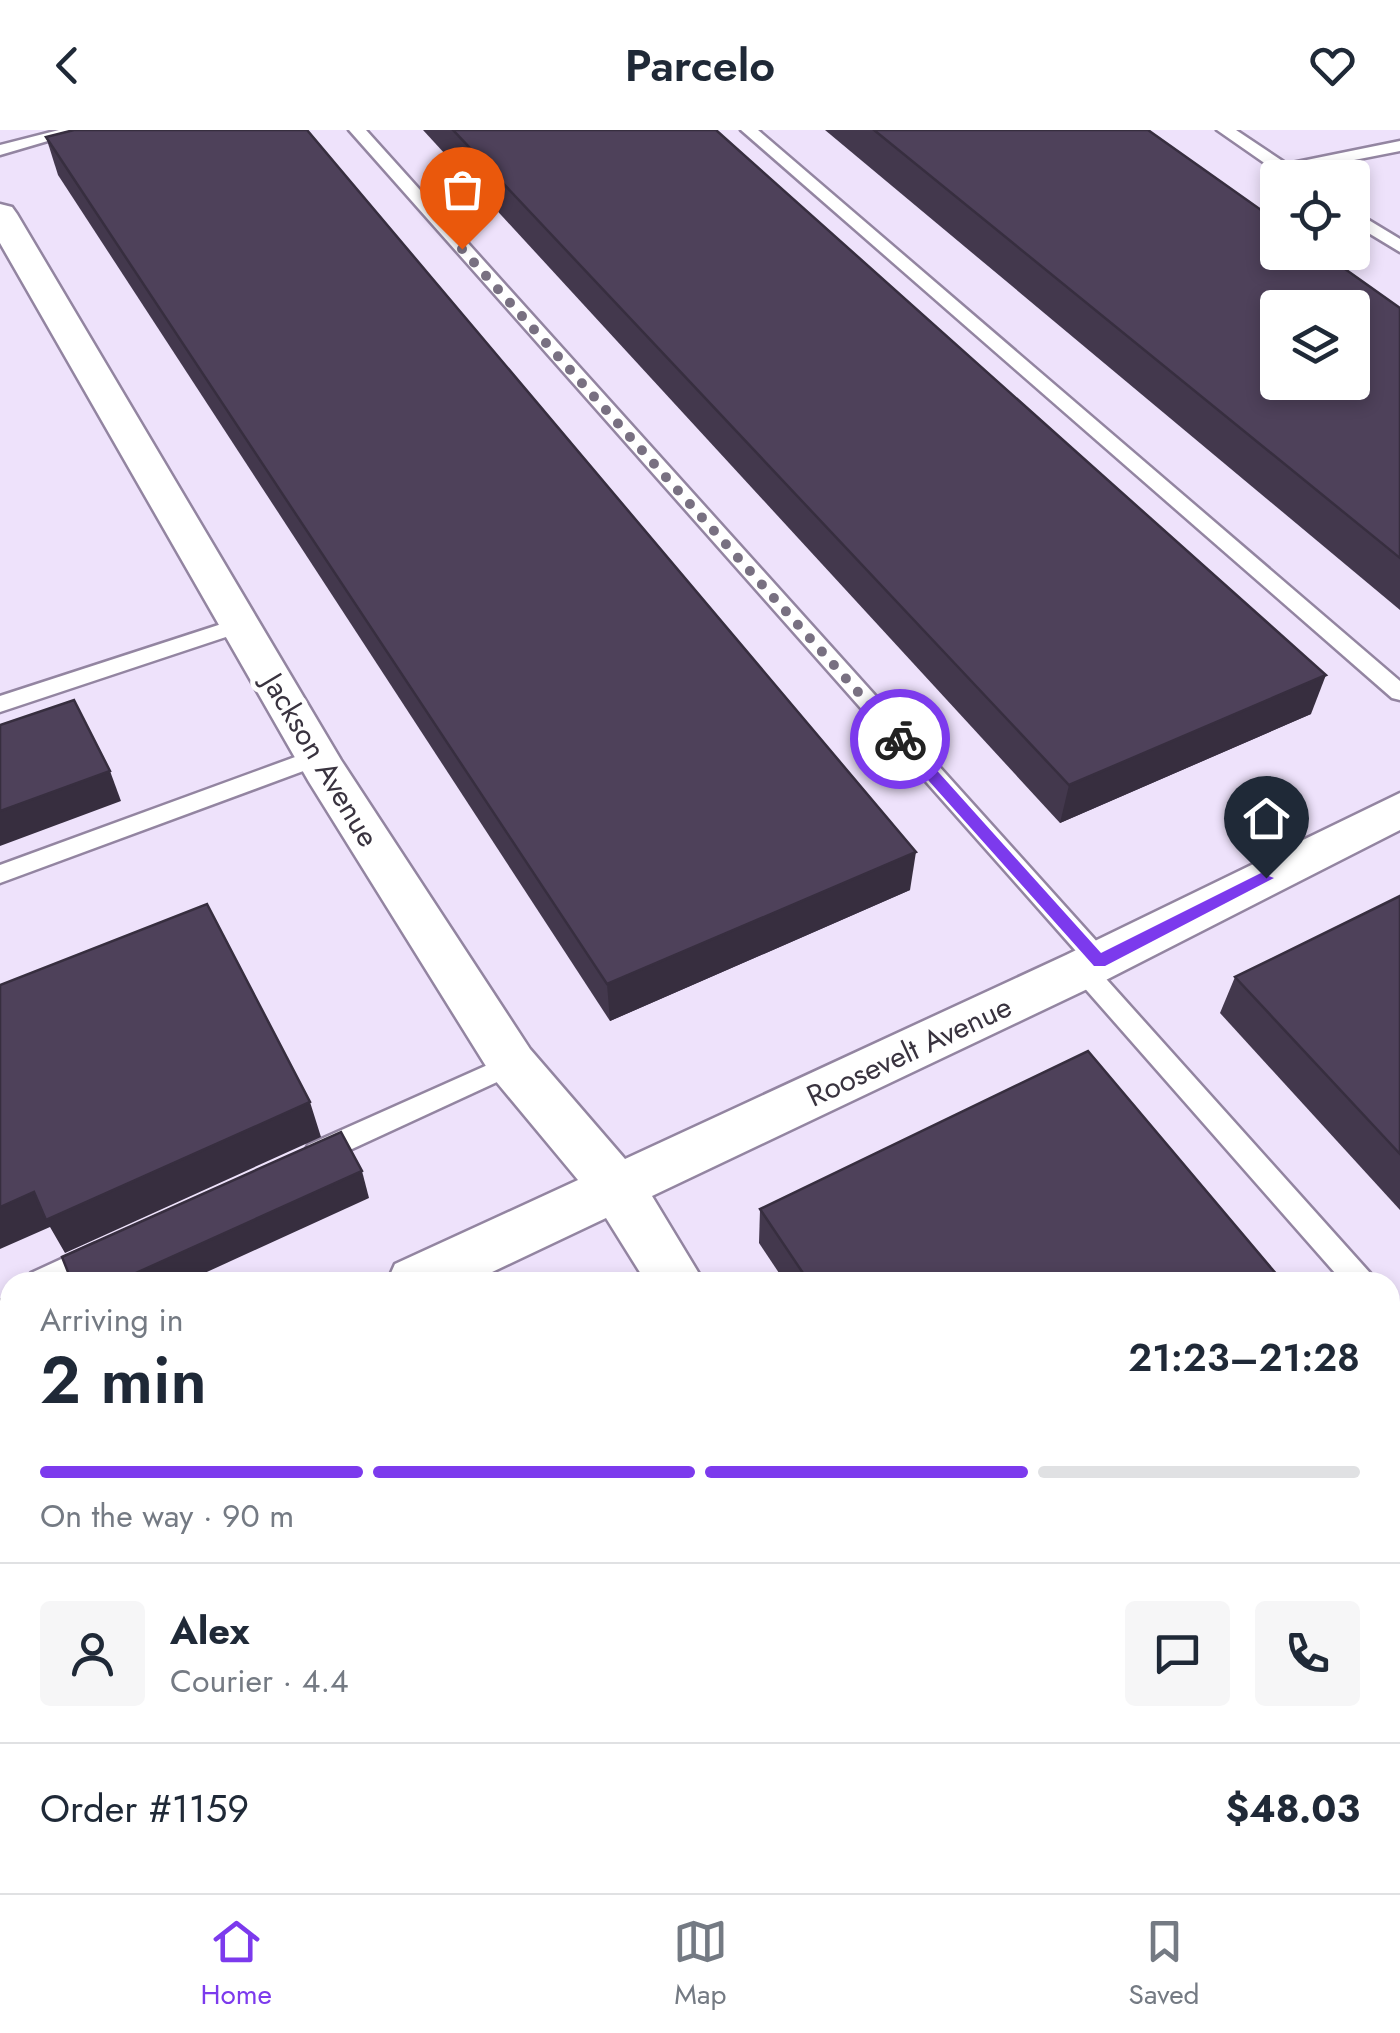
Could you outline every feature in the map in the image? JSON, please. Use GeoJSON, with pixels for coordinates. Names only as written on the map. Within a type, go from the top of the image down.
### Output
{"type":"FeatureCollection","features":[{"type":"Feature","properties":{"kind":"street","name":"Jackson Avenue"},"geometry":{"type":"LineString","coordinates":[[3,225],[317,758],[512,1064],[617,1188],[670,1272]]}},
{"type":"Feature","properties":{"kind":"street","name":"Roosevelt Avenue"},"geometry":{"type":"LineString","coordinates":[[436,1272],[1091,965],[1400,810]]}},
{"type":"Feature","properties":{"kind":"lane"},"geometry":{"type":"LineString","coordinates":[[0,150],[77,130]]}},
{"type":"Feature","properties":{"kind":"lane"},"geometry":{"type":"LineString","coordinates":[[357,130],[1091,965],[1352,1272]]}},
{"type":"Feature","properties":{"kind":"lane"},"geometry":{"type":"LineString","coordinates":[[749,130],[1400,692]]}},
{"type":"Feature","properties":{"kind":"lane"},"geometry":{"type":"LineString","coordinates":[[1225,130],[1271,160]]}},
{"type":"Feature","properties":{"kind":"lane"},"geometry":{"type":"LineString","coordinates":[[1343,160],[1400,146]]}},
{"type":"Feature","properties":{"kind":"lane"},"geometry":{"type":"LineString","coordinates":[[1370,227],[1400,247]]}},
{"type":"Feature","properties":{"kind":"lane"},"geometry":{"type":"LineString","coordinates":[[0,704],[240,624]]}},
{"type":"Feature","properties":{"kind":"lane"},"geometry":{"type":"LineString","coordinates":[[0,874],[317,758]]}},
{"type":"Feature","properties":{"kind":"lane"},"geometry":{"type":"LineString","coordinates":[[287,1167],[512,1064]]}},
{"type":"Feature","properties":{"kind":"lane"},"geometry":{"type":"LineString","coordinates":[[62,1272],[126,1241]]}},
{"type":"Feature","properties":{"kind":"building"},"geometry":{"type":"Polygon","coordinates":[[[74,130],[307,130],[916,852],[607,984],[46,137],[74,130]]]}},
{"type":"Feature","properties":{"kind":"building"},"geometry":{"type":"Polygon","coordinates":[[[453,130],[716,130],[1326,675],[1069,785],[453,130]]]}},
{"type":"Feature","properties":{"kind":"building"},"geometry":{"type":"Polygon","coordinates":[[[874,130],[1148,130],[1260,209],[1260,270],[1346,270],[1400,308],[1400,558],[874,130]]]}},
{"type":"Feature","properties":{"kind":"building"},"geometry":{"type":"Polygon","coordinates":[[[74,700],[110,771],[0,811],[0,725],[74,700]]]}},
{"type":"Feature","properties":{"kind":"building"},"geometry":{"type":"Polygon","coordinates":[[[1400,896],[1400,1154],[1235,977],[1400,896]]]}},
{"type":"Feature","properties":{"kind":"building"},"geometry":{"type":"Polygon","coordinates":[[[207,904],[310,1102],[46,1220],[34,1192],[0,1207],[0,985],[207,904]]]}},
{"type":"Feature","properties":{"kind":"building"},"geometry":{"type":"Polygon","coordinates":[[[1088,1051],[1275,1272],[802,1272],[760,1209],[1088,1051]]]}},
{"type":"Feature","properties":{"kind":"building"},"geometry":{"type":"Polygon","coordinates":[[[341,1132],[362,1171],[138,1272],[68,1272],[62,1257],[341,1132]]]}},
{"type":"Feature","properties":{"kind":"way so far"},"geometry":{"type":"LineString","coordinates":[[462,249],[900,739]]}},
{"type":"Feature","properties":{"kind":"route"},"geometry":{"type":"LineString","coordinates":[[900,739],[1099,961],[1266,878]]}}]}
